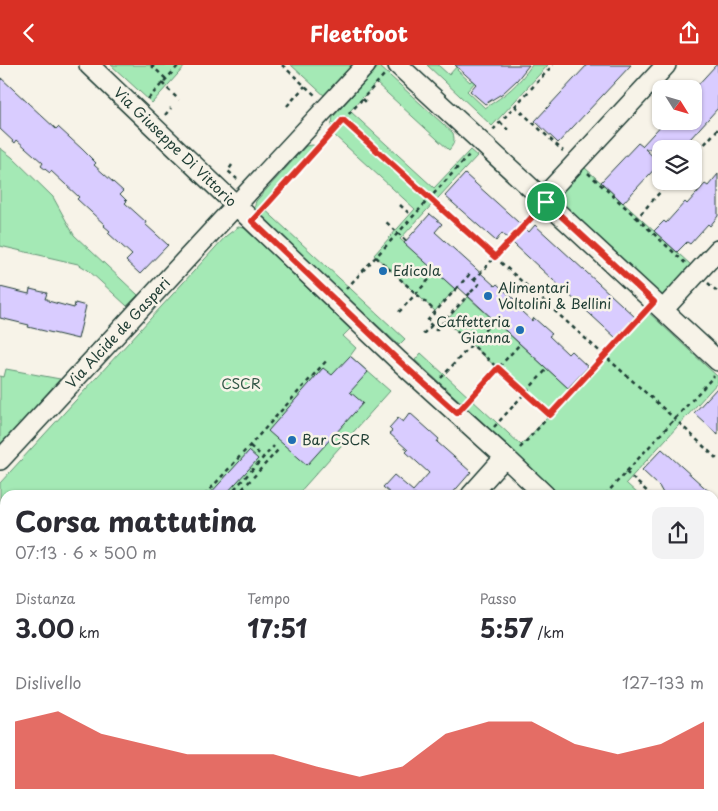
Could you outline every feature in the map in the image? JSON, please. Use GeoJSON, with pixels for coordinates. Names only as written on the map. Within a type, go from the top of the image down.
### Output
{"type":"FeatureCollection","features":[{"type":"Feature","properties":{"kind":"street","name":"Via Giuseppe Di Vittorio"},"geometry":{"type":"LineString","coordinates":[[89,65],[336,301],[540,490]]}},
{"type":"Feature","properties":{"kind":"street","name":"Via Alcide de Gasperi"},"geometry":{"type":"LineString","coordinates":[[0,460],[366,65]]}},
{"type":"Feature","properties":{"kind":"street"},"geometry":{"type":"LineString","coordinates":[[544,200],[576,162],[666,65]]}},
{"type":"Feature","properties":{"kind":"street"},"geometry":{"type":"LineString","coordinates":[[392,68],[544,200],[718,361]]}},
{"type":"Feature","properties":{"kind":"street"},"geometry":{"type":"LineString","coordinates":[[658,306],[697,273],[718,250]]}},
{"type":"Feature","properties":{"kind":"street"},"geometry":{"type":"LineString","coordinates":[[476,490],[507,459]]}},
{"type":"Feature","properties":{"kind":"path"},"geometry":{"type":"LineString","coordinates":[[152,65],[166,79]]}},
{"type":"Feature","properties":{"kind":"path"},"geometry":{"type":"LineString","coordinates":[[179,65],[162,83],[179,100]]}},
{"type":"Feature","properties":{"kind":"path"},"geometry":{"type":"LineString","coordinates":[[282,65],[675,419],[718,460]]}},
{"type":"Feature","properties":{"kind":"path"},"geometry":{"type":"LineString","coordinates":[[252,221],[392,68]]}},
{"type":"Feature","properties":{"kind":"path"},"geometry":{"type":"LineString","coordinates":[[287,106],[305,86]]}},
{"type":"Feature","properties":{"kind":"path"},"geometry":{"type":"LineString","coordinates":[[363,99],[368,104]]}},
{"type":"Feature","properties":{"kind":"path"},"geometry":{"type":"LineString","coordinates":[[515,106],[697,273]]}},
{"type":"Feature","properties":{"kind":"path"},"geometry":{"type":"LineString","coordinates":[[500,123],[510,133]]}},
{"type":"Feature","properties":{"kind":"path"},"geometry":{"type":"LineString","coordinates":[[702,148],[718,131]]}},
{"type":"Feature","properties":{"kind":"path"},"geometry":{"type":"LineString","coordinates":[[636,218],[662,190]]}},
{"type":"Feature","properties":{"kind":"path"},"geometry":{"type":"LineString","coordinates":[[336,301],[430,198]]}},
{"type":"Feature","properties":{"kind":"path"},"geometry":{"type":"LineString","coordinates":[[474,280],[544,200]]}},
{"type":"Feature","properties":{"kind":"path"},"geometry":{"type":"LineString","coordinates":[[400,205],[413,217]]}},
{"type":"Feature","properties":{"kind":"path"},"geometry":{"type":"LineString","coordinates":[[385,221],[406,241]]}},
{"type":"Feature","properties":{"kind":"path"},"geometry":{"type":"LineString","coordinates":[[376,257],[435,311]]}},
{"type":"Feature","properties":{"kind":"path"},"geometry":{"type":"LineString","coordinates":[[399,312],[436,272]]}},
{"type":"Feature","properties":{"kind":"path"},"geometry":{"type":"LineString","coordinates":[[469,275],[474,280],[479,283],[436,330],[427,321],[469,275]]}},
{"type":"Feature","properties":{"kind":"path"},"geometry":{"type":"LineString","coordinates":[[507,459],[604,355],[658,306]]}},
{"type":"Feature","properties":{"kind":"path"},"geometry":{"type":"LineString","coordinates":[[445,320],[550,415]]}},
{"type":"Feature","properties":{"kind":"path"},"geometry":{"type":"LineString","coordinates":[[430,389],[494,321]]}},
{"type":"Feature","properties":{"kind":"path"},"geometry":{"type":"LineString","coordinates":[[423,334],[432,325]]}},
{"type":"Feature","properties":{"kind":"path"},"geometry":{"type":"LineString","coordinates":[[457,413],[520,344]]}},
{"type":"Feature","properties":{"kind":"path"},"geometry":{"type":"LineString","coordinates":[[210,490],[328,359]]}},
{"type":"Feature","properties":{"kind":"path"},"geometry":{"type":"LineString","coordinates":[[484,438],[547,369]]}},
{"type":"Feature","properties":{"kind":"path"},"geometry":{"type":"LineString","coordinates":[[610,490],[718,371]]}},
{"type":"Feature","properties":{"kind":"path"},"geometry":{"type":"LineString","coordinates":[[570,386],[574,389]]}},
{"type":"Feature","properties":{"kind":"path"},"geometry":{"type":"LineString","coordinates":[[250,445],[263,457]]}},
{"type":"Feature","properties":{"kind":"path"},"geometry":{"type":"LineString","coordinates":[[234,490],[274,446]]}},
{"type":"Feature","properties":{"kind":"path"},"geometry":{"type":"LineString","coordinates":[[245,490],[278,450]]}},
{"type":"Feature","properties":{"kind":"path"},"geometry":{"type":"LineString","coordinates":[[626,472],[645,490]]}},
{"type":"Feature","properties":{"kind":"green space"},"geometry":{"type":"Polygon","coordinates":[[[111,65],[186,65],[152,103],[111,65]]]}},
{"type":"Feature","properties":{"kind":"green space"},"geometry":{"type":"Polygon","coordinates":[[[291,65],[355,65],[326,97],[291,65]]]}},
{"type":"Feature","properties":{"kind":"green space"},"geometry":{"type":"Polygon","coordinates":[[[427,65],[438,65],[449,75],[458,65],[461,65],[457,70],[470,82],[474,78],[477,80],[467,91],[485,108],[511,89],[532,65],[548,65],[492,126],[427,65]]]}},
{"type":"Feature","properties":{"kind":"green space"},"geometry":{"type":"Polygon","coordinates":[[[379,66],[453,133],[454,140],[452,146],[449,150],[376,83],[350,111],[434,188],[470,150],[477,156],[400,239],[455,289],[435,311],[374,255],[415,209],[334,135],[331,128],[333,117],[379,66]]]}},
{"type":"Feature","properties":{"kind":"green space"},"geometry":{"type":"Polygon","coordinates":[[[306,146],[316,146],[261,206],[405,339],[399,345],[258,216],[256,212],[256,201],[306,146]]]}},
{"type":"Feature","properties":{"kind":"green space"},"geometry":{"type":"Polygon","coordinates":[[[0,148],[12,157],[53,197],[74,235],[138,295],[127,306],[88,270],[78,264],[0,246],[0,148]]]}},
{"type":"Feature","properties":{"kind":"green space"},"geometry":{"type":"Polygon","coordinates":[[[584,167],[691,265],[661,298],[555,199],[584,167]]]}},
{"type":"Feature","properties":{"kind":"green space","name":"CSCR"},"geometry":{"type":"Polygon","coordinates":[[[238,227],[245,228],[350,329],[343,336],[356,348],[350,356],[390,391],[301,490],[0,490],[0,483],[226,236],[238,227]]]}},
{"type":"Feature","properties":{"kind":"green space"},"geometry":{"type":"Polygon","coordinates":[[[468,297],[568,388],[572,384],[575,387],[646,310],[718,377],[718,382],[626,483],[634,490],[555,490],[415,360],[421,353],[521,445],[549,416],[446,321],[468,297]]]}},
{"type":"Feature","properties":{"kind":"green space"},"geometry":{"type":"Polygon","coordinates":[[[6,369],[60,379],[0,446],[0,376],[4,377],[6,369]]]}},
{"type":"Feature","properties":{"kind":"building"},"geometry":{"type":"Polygon","coordinates":[[[455,65],[529,65],[503,93],[485,104],[470,91],[476,84],[455,65]]]}},
{"type":"Feature","properties":{"kind":"building"},"geometry":{"type":"Polygon","coordinates":[[[587,65],[631,65],[558,143],[535,121],[587,65]]]}},
{"type":"Feature","properties":{"kind":"building"},"geometry":{"type":"Polygon","coordinates":[[[718,65],[718,108],[702,126],[702,80],[718,65]]]}},
{"type":"Feature","properties":{"kind":"building"},"geometry":{"type":"Polygon","coordinates":[[[0,77],[96,163],[94,165],[123,191],[120,194],[127,201],[125,203],[168,245],[140,274],[126,261],[132,255],[108,233],[110,231],[105,225],[77,199],[79,197],[51,171],[50,173],[41,166],[43,163],[17,140],[15,143],[0,129],[0,77]]]}},
{"type":"Feature","properties":{"kind":"building"},"geometry":{"type":"Polygon","coordinates":[[[657,130],[698,130],[689,140],[652,140],[652,149],[645,149],[652,156],[652,172],[623,203],[601,182],[638,143],[642,146],[657,130]]]}},
{"type":"Feature","properties":{"kind":"building"},"geometry":{"type":"Polygon","coordinates":[[[465,174],[529,232],[535,225],[635,317],[616,338],[502,233],[496,241],[445,196],[465,174]]]}},
{"type":"Feature","properties":{"kind":"building"},"geometry":{"type":"Polygon","coordinates":[[[718,174],[718,216],[690,244],[687,242],[677,252],[654,231],[664,221],[666,223],[685,202],[687,204],[700,190],[702,190],[705,184],[708,186],[718,174]]]}},
{"type":"Feature","properties":{"kind":"building"},"geometry":{"type":"Polygon","coordinates":[[[430,214],[442,224],[435,232],[495,286],[497,284],[515,300],[512,303],[532,321],[534,318],[552,334],[549,336],[568,354],[571,351],[588,367],[568,388],[457,286],[455,289],[404,243],[430,214]]]}},
{"type":"Feature","properties":{"kind":"building"},"geometry":{"type":"Polygon","coordinates":[[[0,287],[29,294],[30,289],[47,293],[45,299],[48,299],[48,301],[74,308],[75,303],[86,306],[78,339],[0,318],[0,287]]]}},
{"type":"Feature","properties":{"kind":"building"},"geometry":{"type":"Polygon","coordinates":[[[350,356],[368,372],[350,392],[363,403],[307,465],[268,431],[323,368],[332,375],[350,356]]]}},
{"type":"Feature","properties":{"kind":"building"},"geometry":{"type":"Polygon","coordinates":[[[718,387],[718,435],[694,413],[718,387]]]}},
{"type":"Feature","properties":{"kind":"building"},"geometry":{"type":"Polygon","coordinates":[[[410,413],[439,439],[437,442],[471,472],[455,490],[414,490],[429,473],[389,433],[392,431],[389,428],[398,418],[403,422],[410,413]]]}},
{"type":"Feature","properties":{"kind":"building"},"geometry":{"type":"Polygon","coordinates":[[[662,449],[707,490],[661,490],[642,470],[662,449]]]}},
{"type":"Feature","properties":{"kind":"building"},"geometry":{"type":"Polygon","coordinates":[[[249,451],[258,459],[230,490],[214,490],[249,451]]]}},
{"type":"Feature","properties":{"kind":"building"},"geometry":{"type":"Polygon","coordinates":[[[394,475],[412,490],[386,490],[383,487],[394,475]]]}},
{"type":"Feature","properties":{"kind":"place","name":"Edicola"},"geometry":{"type":"Point","coordinates":[383,271]}},
{"type":"Feature","properties":{"kind":"place","name":"Alimentari Voltolini & Bellini"},"geometry":{"type":"Point","coordinates":[488,296]}},
{"type":"Feature","properties":{"kind":"place","name":"Caffetteria Gianna"},"geometry":{"type":"Point","coordinates":[520,330]}},
{"type":"Feature","properties":{"kind":"place","name":"Bar CSCR"},"geometry":{"type":"Point","coordinates":[292,440]}},
{"type":"Feature","properties":{"kind":"route"},"geometry":{"type":"LineString","coordinates":[[343,120],[495,257],[546,202],[654,302],[550,415],[498,368],[457,413],[399,361],[252,221],[343,120]]}}]}
